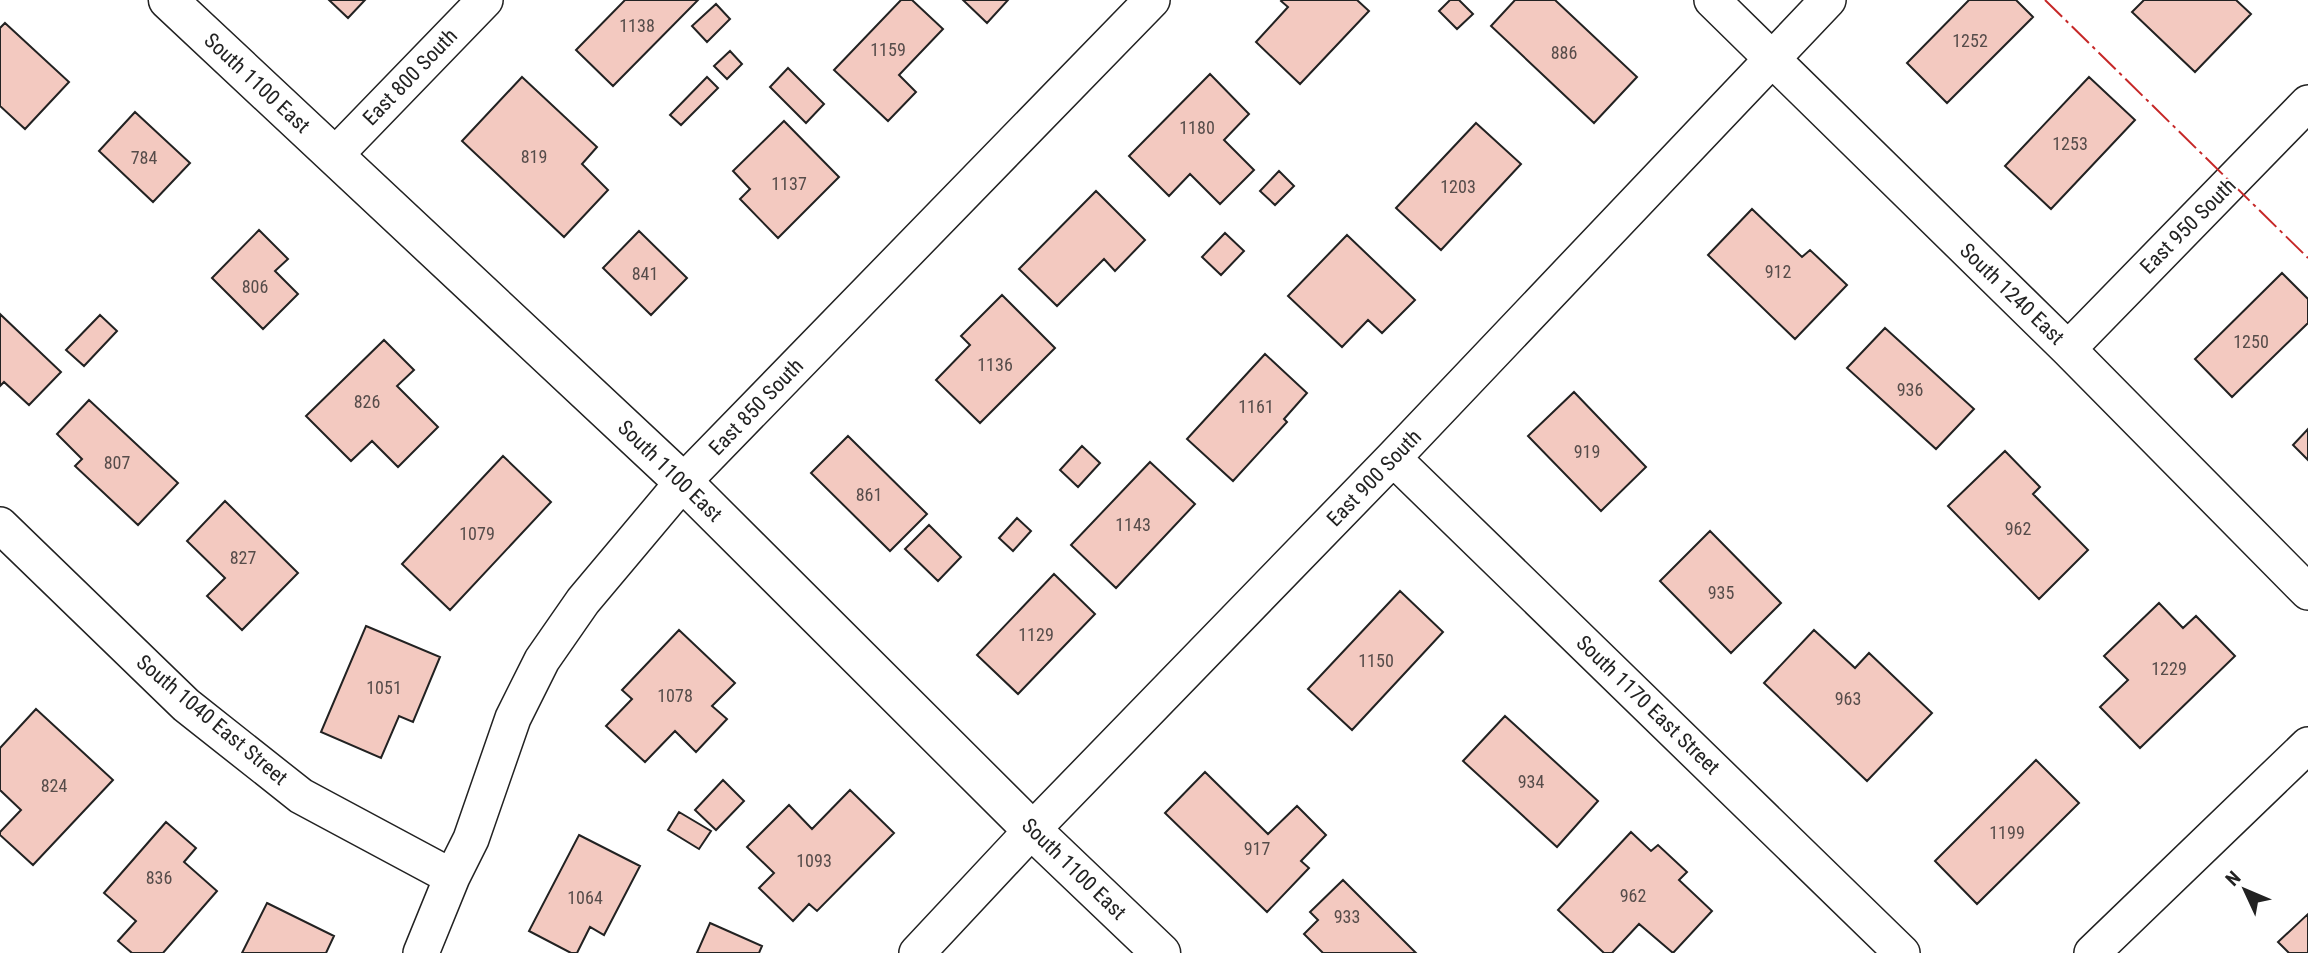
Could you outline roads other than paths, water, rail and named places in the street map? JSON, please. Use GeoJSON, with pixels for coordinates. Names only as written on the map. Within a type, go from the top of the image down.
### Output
{"type":"FeatureCollection","features":[{"type":"Feature","properties":{"kind":"street","name":"South 1100 East"},"geometry":{"type":"LineString","coordinates":[[168,0],[683,482],[1032,830],[1161,953]]}},
{"type":"Feature","properties":{"kind":"street","name":"East 800 South"},"geometry":{"type":"LineString","coordinates":[[335,155],[485,0]]}},
{"type":"Feature","properties":{"kind":"street","name":"East 850 South"},"geometry":{"type":"LineString","coordinates":[[421,953],[452,877],[471,839],[513,718],[542,660],[583,601],[683,482],[1152,0]]}},
{"type":"Feature","properties":{"kind":"street","name":"South 1240 East"},"geometry":{"type":"LineString","coordinates":[[1712,0],[2068,348],[2308,592]]}},
{"type":"Feature","properties":{"kind":"street","name":"East 900 South"},"geometry":{"type":"LineString","coordinates":[[917,953],[1032,830],[1394,458],[1828,0]]}},
{"type":"Feature","properties":{"kind":"street","name":"East 950 South"},"geometry":{"type":"LineString","coordinates":[[2068,348],[2308,103]]}},
{"type":"Feature","properties":{"kind":"street","name":"South 1170 East Street"},"geometry":{"type":"LineString","coordinates":[[1394,458],[1902,953]]}},
{"type":"Feature","properties":{"kind":"street","name":"South 1040 East Street"},"geometry":{"type":"LineString","coordinates":[[0,525],[186,705],[301,796],[452,877]]}},
{"type":"Feature","properties":{"kind":"street"},"geometry":{"type":"LineString","coordinates":[[2092,953],[2308,745]]}}]}
